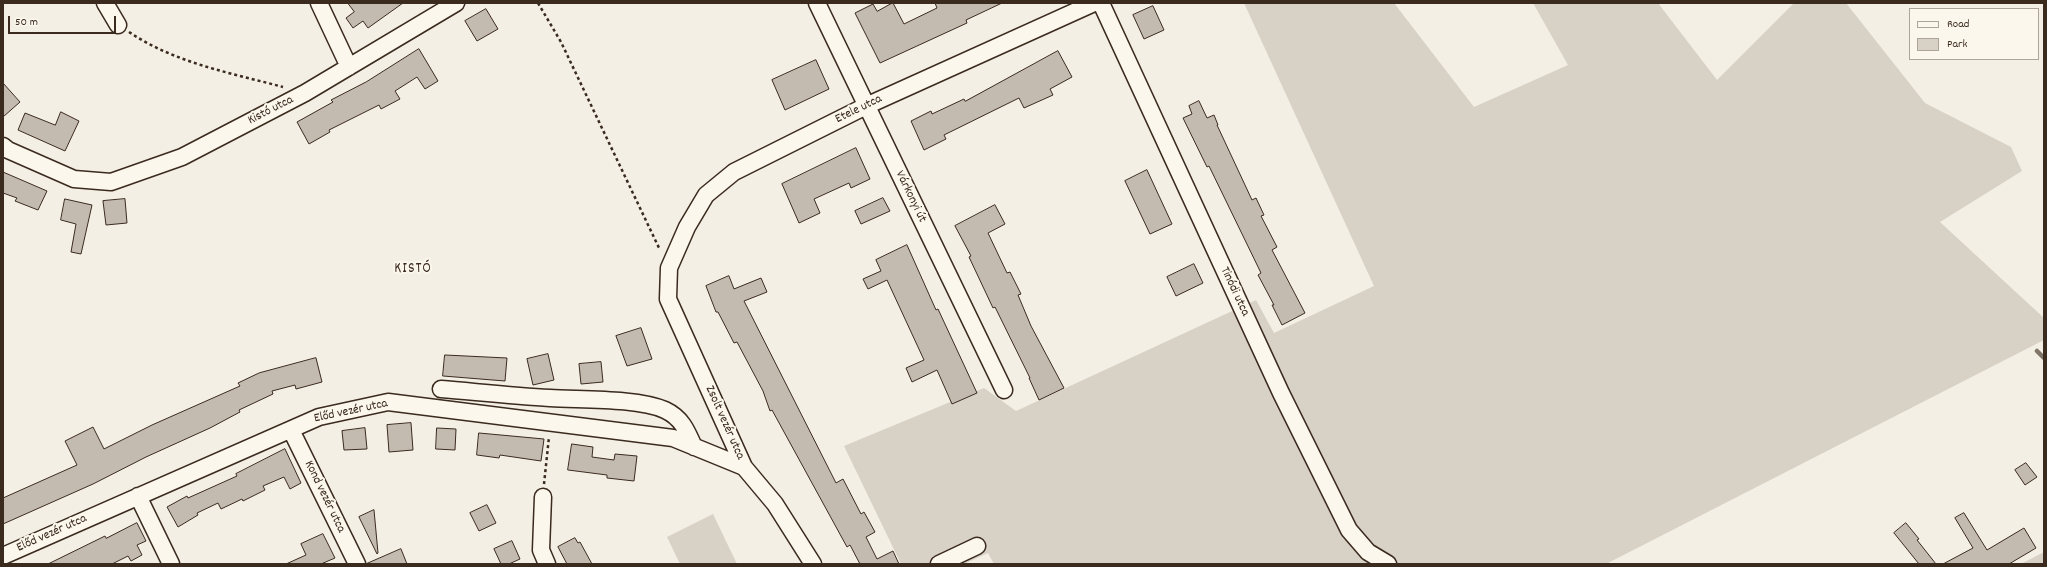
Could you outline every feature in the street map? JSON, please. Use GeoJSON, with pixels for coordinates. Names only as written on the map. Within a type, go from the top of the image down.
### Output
{"type":"FeatureCollection","features":[{"type":"Feature","properties":{"kind":"street"},"geometry":{"type":"LineString","coordinates":[[105,3],[118,25]]}},
{"type":"Feature","properties":{"kind":"street"},"geometry":{"type":"LineString","coordinates":[[319,3],[349,67]]}},
{"type":"Feature","properties":{"kind":"street","name":"Kistó utca"},"geometry":{"type":"LineString","coordinates":[[3,146],[8,150],[74,179],[111,182],[182,157],[305,93],[456,3]]}},
{"type":"Feature","properties":{"kind":"street","name":"Várkonyi út"},"geometry":{"type":"LineString","coordinates":[[817,3],[1004,390]]}},
{"type":"Feature","properties":{"kind":"street","name":"Etele utca"},"geometry":{"type":"LineString","coordinates":[[669,268],[687,227],[706,195],[734,172],[866,106],[1094,3]]}},
{"type":"Feature","properties":{"kind":"street","name":"Tinódi utca"},"geometry":{"type":"LineString","coordinates":[[1101,3],[1278,386],[1349,530],[1368,552],[1388,564]]}},
{"type":"Feature","properties":{"kind":"street","name":"Zsolt vezér utca"},"geometry":{"type":"LineString","coordinates":[[669,268],[668,299],[744,467],[775,504],[813,564]]}},
{"type":"Feature","properties":{"kind":"street"},"geometry":{"type":"LineString","coordinates":[[441,389],[548,398],[631,402],[664,410],[677,417],[686,428],[694,447]]}},
{"type":"Feature","properties":{"kind":"street","name":"Előd vezér utca"},"geometry":{"type":"LineString","coordinates":[[3,556],[291,430],[319,416],[388,402],[673,438],[744,467]]}},
{"type":"Feature","properties":{"kind":"street","name":"Kond vezér utca"},"geometry":{"type":"LineString","coordinates":[[291,430],[357,564]]}},
{"type":"Feature","properties":{"kind":"street"},"geometry":{"type":"LineString","coordinates":[[138,496],[172,564]]}},
{"type":"Feature","properties":{"kind":"street"},"geometry":{"type":"LineString","coordinates":[[543,496],[542,550],[547,564]]}},
{"type":"Feature","properties":{"kind":"street"},"geometry":{"type":"LineString","coordinates":[[939,564],[977,546]]}},
{"type":"Feature","properties":{"kind":"path"},"geometry":{"type":"LineString","coordinates":[[538,3],[561,42],[669,268]]}},
{"type":"Feature","properties":{"kind":"path"},"geometry":{"type":"LineString","coordinates":[[118,25],[148,45],[181,59],[305,93]]}},
{"type":"Feature","properties":{"kind":"path"},"geometry":{"type":"LineString","coordinates":[[543,496],[550,422]]}},
{"type":"Feature","properties":{"kind":"green space"},"geometry":{"type":"Polygon","coordinates":[[[1244,3],[1394,3],[1474,107],[1568,65],[1533,3],[1658,3],[1717,80],[1794,3],[1846,3],[1925,103],[2011,147],[2022,171],[1940,222],[2044,318],[2044,340],[1606,564],[994,564],[988,553],[964,564],[901,564],[844,446],[984,388],[1016,411],[1256,300],[1274,333],[1374,286],[1244,3]]]}},
{"type":"Feature","properties":{"kind":"green space"},"geometry":{"type":"Polygon","coordinates":[[[713,514],[737,564],[680,564],[667,537],[713,514]]]}},
{"type":"Feature","properties":{"kind":"green space"},"geometry":{"type":"Polygon","coordinates":[[[2044,552],[2044,564],[2021,564],[2044,552]]]}},
{"type":"Feature","properties":{"kind":"building"},"geometry":{"type":"Polygon","coordinates":[[[348,3],[403,3],[368,28],[363,21],[353,28],[346,18],[354,12],[348,3]]]}},
{"type":"Feature","properties":{"kind":"building"},"geometry":{"type":"Polygon","coordinates":[[[893,3],[904,24],[937,8],[935,3],[1002,3],[966,20],[967,23],[880,63],[855,13],[873,4],[877,11],[893,3]]]}},
{"type":"Feature","properties":{"kind":"building"},"geometry":{"type":"Polygon","coordinates":[[[1153,6],[1164,30],[1144,39],[1133,15],[1153,6]]]}},
{"type":"Feature","properties":{"kind":"building"},"geometry":{"type":"Polygon","coordinates":[[[486,9],[498,29],[477,41],[465,21],[486,9]]]}},
{"type":"Feature","properties":{"kind":"building"},"geometry":{"type":"Polygon","coordinates":[[[419,49],[438,81],[425,89],[417,77],[395,91],[400,99],[381,109],[379,105],[329,130],[330,132],[309,144],[297,122],[333,102],[331,100],[366,82],[419,49]]]}},
{"type":"Feature","properties":{"kind":"building"},"geometry":{"type":"Polygon","coordinates":[[[1058,51],[1072,77],[1050,89],[1053,95],[1024,108],[1019,98],[944,135],[946,139],[924,150],[911,121],[931,111],[932,114],[964,99],[965,101],[1058,51]]]}},
{"type":"Feature","properties":{"kind":"building"},"geometry":{"type":"Polygon","coordinates":[[[816,60],[829,89],[785,110],[772,80],[816,60]]]}},
{"type":"Feature","properties":{"kind":"building"},"geometry":{"type":"Polygon","coordinates":[[[3,83],[20,102],[3,117],[3,83]]]}},
{"type":"Feature","properties":{"kind":"building"},"geometry":{"type":"Polygon","coordinates":[[[1199,101],[1207,118],[1214,115],[1217,125],[1252,200],[1256,198],[1264,215],[1261,216],[1277,247],[1272,250],[1305,313],[1282,325],[1272,305],[1274,305],[1258,275],[1261,273],[1209,166],[1207,167],[1183,118],[1192,114],[1189,106],[1199,101]]]}},
{"type":"Feature","properties":{"kind":"building"},"geometry":{"type":"Polygon","coordinates":[[[61,112],[79,121],[65,151],[18,130],[25,113],[55,125],[61,112]]]}},
{"type":"Feature","properties":{"kind":"building"},"geometry":{"type":"Polygon","coordinates":[[[856,148],[870,179],[851,188],[849,183],[814,199],[820,213],[799,223],[782,184],[856,148]]]}},
{"type":"Feature","properties":{"kind":"building"},"geometry":{"type":"Polygon","coordinates":[[[1147,170],[1172,224],[1150,234],[1125,181],[1147,170]]]}},
{"type":"Feature","properties":{"kind":"building"},"geometry":{"type":"Polygon","coordinates":[[[3,172],[47,191],[38,210],[15,201],[17,198],[3,193],[3,172]]]}},
{"type":"Feature","properties":{"kind":"building"},"geometry":{"type":"Polygon","coordinates":[[[883,198],[890,211],[861,224],[855,211],[883,198]]]}},
{"type":"Feature","properties":{"kind":"building"},"geometry":{"type":"Polygon","coordinates":[[[65,199],[92,205],[81,254],[71,252],[76,224],[61,220],[65,199]]]}},
{"type":"Feature","properties":{"kind":"building"},"geometry":{"type":"Polygon","coordinates":[[[125,199],[127,223],[106,225],[103,201],[125,199]]]}},
{"type":"Feature","properties":{"kind":"building"},"geometry":{"type":"Polygon","coordinates":[[[995,205],[1005,224],[988,233],[1007,273],[1010,272],[1021,294],[1018,295],[1031,326],[1064,388],[1039,400],[1030,378],[995,307],[993,308],[969,257],[971,256],[955,226],[995,205]]]}},
{"type":"Feature","properties":{"kind":"building"},"geometry":{"type":"Polygon","coordinates":[[[907,245],[936,310],[938,309],[977,393],[952,404],[937,370],[912,382],[906,368],[924,360],[887,280],[868,289],[863,279],[881,271],[876,260],[907,245]]]}},
{"type":"Feature","properties":{"kind":"building"},"geometry":{"type":"Polygon","coordinates":[[[1194,264],[1203,283],[1176,296],[1167,277],[1194,264]]]}},
{"type":"Feature","properties":{"kind":"building"},"geometry":{"type":"Polygon","coordinates":[[[729,276],[734,289],[761,278],[767,292],[744,301],[836,483],[843,479],[861,514],[864,512],[875,532],[866,537],[877,559],[893,551],[899,564],[860,564],[850,545],[847,547],[772,410],[770,411],[763,391],[737,342],[734,343],[718,312],[716,312],[706,286],[729,276]]]}},
{"type":"Feature","properties":{"kind":"building"},"geometry":{"type":"Polygon","coordinates":[[[641,328],[652,359],[627,366],[616,336],[641,328]]]}},
{"type":"Feature","properties":{"kind":"building"},"geometry":{"type":"Polygon","coordinates":[[[548,354],[554,380],[533,385],[527,359],[548,354]]]}},
{"type":"Feature","properties":{"kind":"building"},"geometry":{"type":"Polygon","coordinates":[[[445,355],[507,358],[505,381],[443,376],[445,355]]]}},
{"type":"Feature","properties":{"kind":"building"},"geometry":{"type":"Polygon","coordinates":[[[316,358],[322,382],[296,389],[295,385],[272,391],[273,394],[239,410],[240,412],[210,428],[146,457],[93,484],[3,524],[3,498],[77,465],[65,441],[93,427],[104,449],[152,425],[240,386],[238,383],[259,373],[316,358]]]}},
{"type":"Feature","properties":{"kind":"building"},"geometry":{"type":"Polygon","coordinates":[[[601,362],[603,382],[581,384],[579,364],[601,362]]]}},
{"type":"Feature","properties":{"kind":"building"},"geometry":{"type":"Polygon","coordinates":[[[411,423],[413,450],[389,452],[387,425],[411,423]]]}},
{"type":"Feature","properties":{"kind":"building"},"geometry":{"type":"Polygon","coordinates":[[[365,428],[367,449],[344,450],[342,431],[365,428]]]}},
{"type":"Feature","properties":{"kind":"building"},"geometry":{"type":"Polygon","coordinates":[[[437,428],[456,429],[455,450],[436,449],[437,428]]]}},
{"type":"Feature","properties":{"kind":"building"},"geometry":{"type":"Polygon","coordinates":[[[479,433],[544,439],[541,461],[500,455],[499,458],[477,455],[479,433]]]}},
{"type":"Feature","properties":{"kind":"building"},"geometry":{"type":"Polygon","coordinates":[[[572,444],[593,447],[592,457],[614,460],[615,454],[637,456],[634,481],[607,478],[607,475],[568,470],[572,444]]]}},
{"type":"Feature","properties":{"kind":"building"},"geometry":{"type":"Polygon","coordinates":[[[285,449],[301,483],[290,489],[284,477],[263,486],[265,490],[243,501],[242,499],[221,509],[218,503],[197,513],[198,515],[178,527],[167,507],[187,496],[188,498],[237,476],[236,474],[285,449]]]}},
{"type":"Feature","properties":{"kind":"building"},"geometry":{"type":"Polygon","coordinates":[[[2026,463],[2037,477],[2025,485],[2015,470],[2026,463]]]}},
{"type":"Feature","properties":{"kind":"building"},"geometry":{"type":"Polygon","coordinates":[[[487,505],[496,523],[479,531],[470,513],[487,505]]]}},
{"type":"Feature","properties":{"kind":"building"},"geometry":{"type":"Polygon","coordinates":[[[374,510],[378,553],[377,554],[359,517],[374,510]]]}},
{"type":"Feature","properties":{"kind":"building"},"geometry":{"type":"Polygon","coordinates":[[[1964,513],[1987,550],[2024,528],[2036,548],[2009,564],[1943,564],[1973,548],[1955,518],[1964,513]]]}},
{"type":"Feature","properties":{"kind":"building"},"geometry":{"type":"Polygon","coordinates":[[[137,523],[146,541],[137,545],[142,555],[131,561],[128,556],[112,564],[48,564],[105,536],[106,538],[137,523]]]}},
{"type":"Feature","properties":{"kind":"building"},"geometry":{"type":"Polygon","coordinates":[[[1906,523],[1936,564],[1919,564],[1894,533],[1906,523]]]}},
{"type":"Feature","properties":{"kind":"building"},"geometry":{"type":"Polygon","coordinates":[[[323,534],[335,558],[321,564],[286,564],[306,555],[301,544],[323,534]]]}},
{"type":"Feature","properties":{"kind":"building"},"geometry":{"type":"Polygon","coordinates":[[[575,538],[578,543],[580,542],[592,564],[567,564],[558,547],[575,538]]]}},
{"type":"Feature","properties":{"kind":"building"},"geometry":{"type":"Polygon","coordinates":[[[512,541],[520,559],[509,564],[501,564],[494,549],[512,541]]]}},
{"type":"Feature","properties":{"kind":"building"},"geometry":{"type":"Polygon","coordinates":[[[401,549],[407,564],[366,564],[401,549]]]}},
{"type":"Feature","properties":{"kind":"waterway"},"geometry":{"type":"LineString","coordinates":[[2037,351],[2044,358]]}},
{"type":"Feature","properties":{"kind":"district","name":"KISTÓ"},"geometry":{"type":"Point","coordinates":[413,270]}}]}
